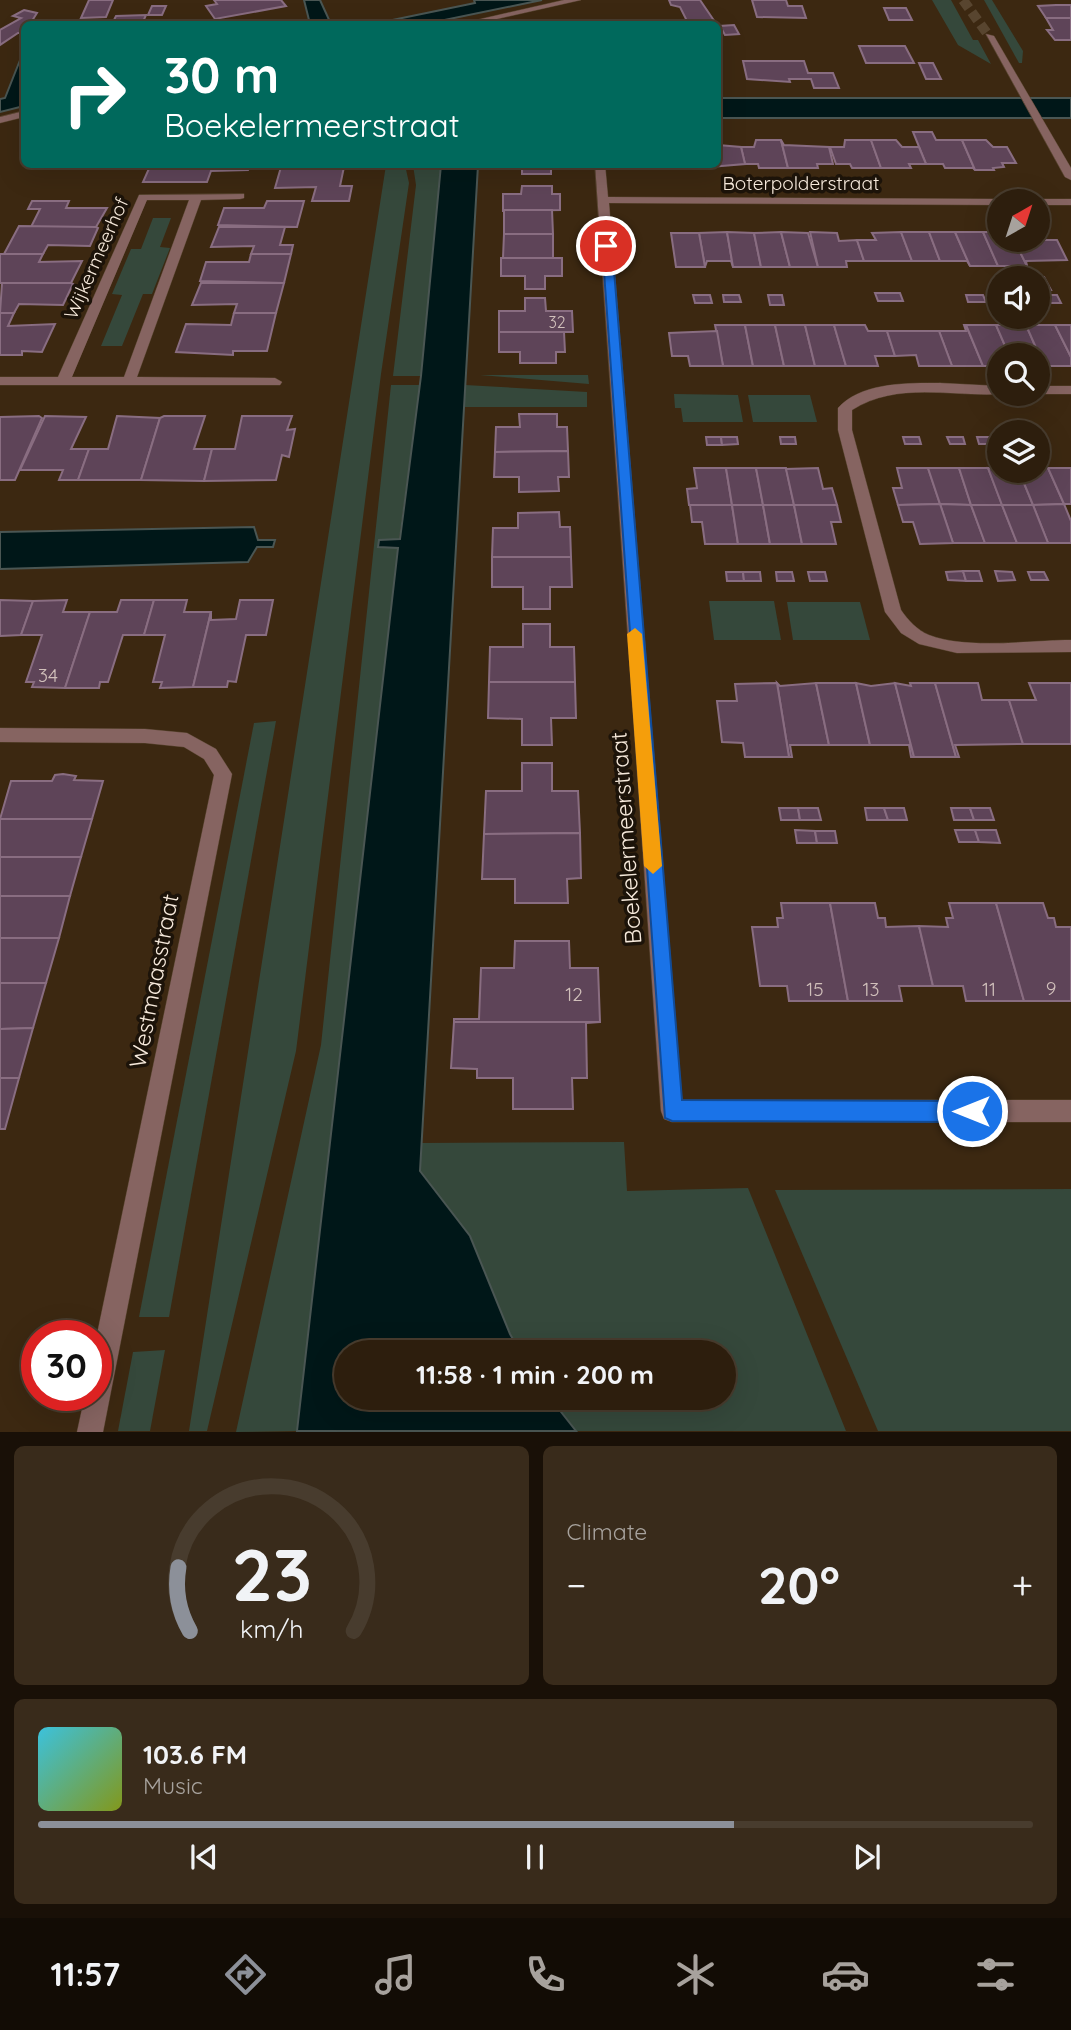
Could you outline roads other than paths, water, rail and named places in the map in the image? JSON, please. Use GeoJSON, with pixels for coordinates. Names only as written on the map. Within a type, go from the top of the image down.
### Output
{"type":"FeatureCollection","features":[{"type":"Feature","properties":{"kind":"street"},"geometry":{"type":"LineString","coordinates":[[478,21],[577,0]]}},
{"type":"Feature","properties":{"kind":"street"},"geometry":{"type":"LineString","coordinates":[[989,36],[1071,177]]}},
{"type":"Feature","properties":{"kind":"street"},"geometry":{"type":"LineString","coordinates":[[0,120],[21,115]]}},
{"type":"Feature","properties":{"kind":"street","name":"Boekelermeerstraat"},"geometry":{"type":"LineString","coordinates":[[600,168],[672,1111],[1071,1111]]}},
{"type":"Feature","properties":{"kind":"street","name":"Wijkermeerhof"},"geometry":{"type":"LineString","coordinates":[[63,382],[143,197],[240,195]]}},
{"type":"Feature","properties":{"kind":"street"},"geometry":{"type":"LineString","coordinates":[[129,382],[196,197]]}},
{"type":"Feature","properties":{"kind":"street","name":"Boterpolderstraat"},"geometry":{"type":"LineString","coordinates":[[603,200],[987,202]]}},
{"type":"Feature","properties":{"kind":"street"},"geometry":{"type":"LineString","coordinates":[[1050,202],[1071,202]]}},
{"type":"Feature","properties":{"kind":"street"},"geometry":{"type":"LineString","coordinates":[[0,382],[275,382]]}},
{"type":"Feature","properties":{"kind":"street"},"geometry":{"type":"LineString","coordinates":[[987,390],[894,389],[860,396],[845,408],[845,430],[893,612],[905,628],[927,640],[967,645],[1071,646]]}},
{"type":"Feature","properties":{"kind":"street"},"geometry":{"type":"LineString","coordinates":[[1050,390],[1071,390]]}},
{"type":"Feature","properties":{"kind":"street","name":"Westmaasstraat"},"geometry":{"type":"LineString","coordinates":[[0,735],[145,736],[187,740],[210,754],[223,774],[90,1432]]}},
{"type":"Feature","properties":{"kind":"tunnel"},"geometry":{"type":"LineString","coordinates":[[963,0],[989,36]]}}]}
